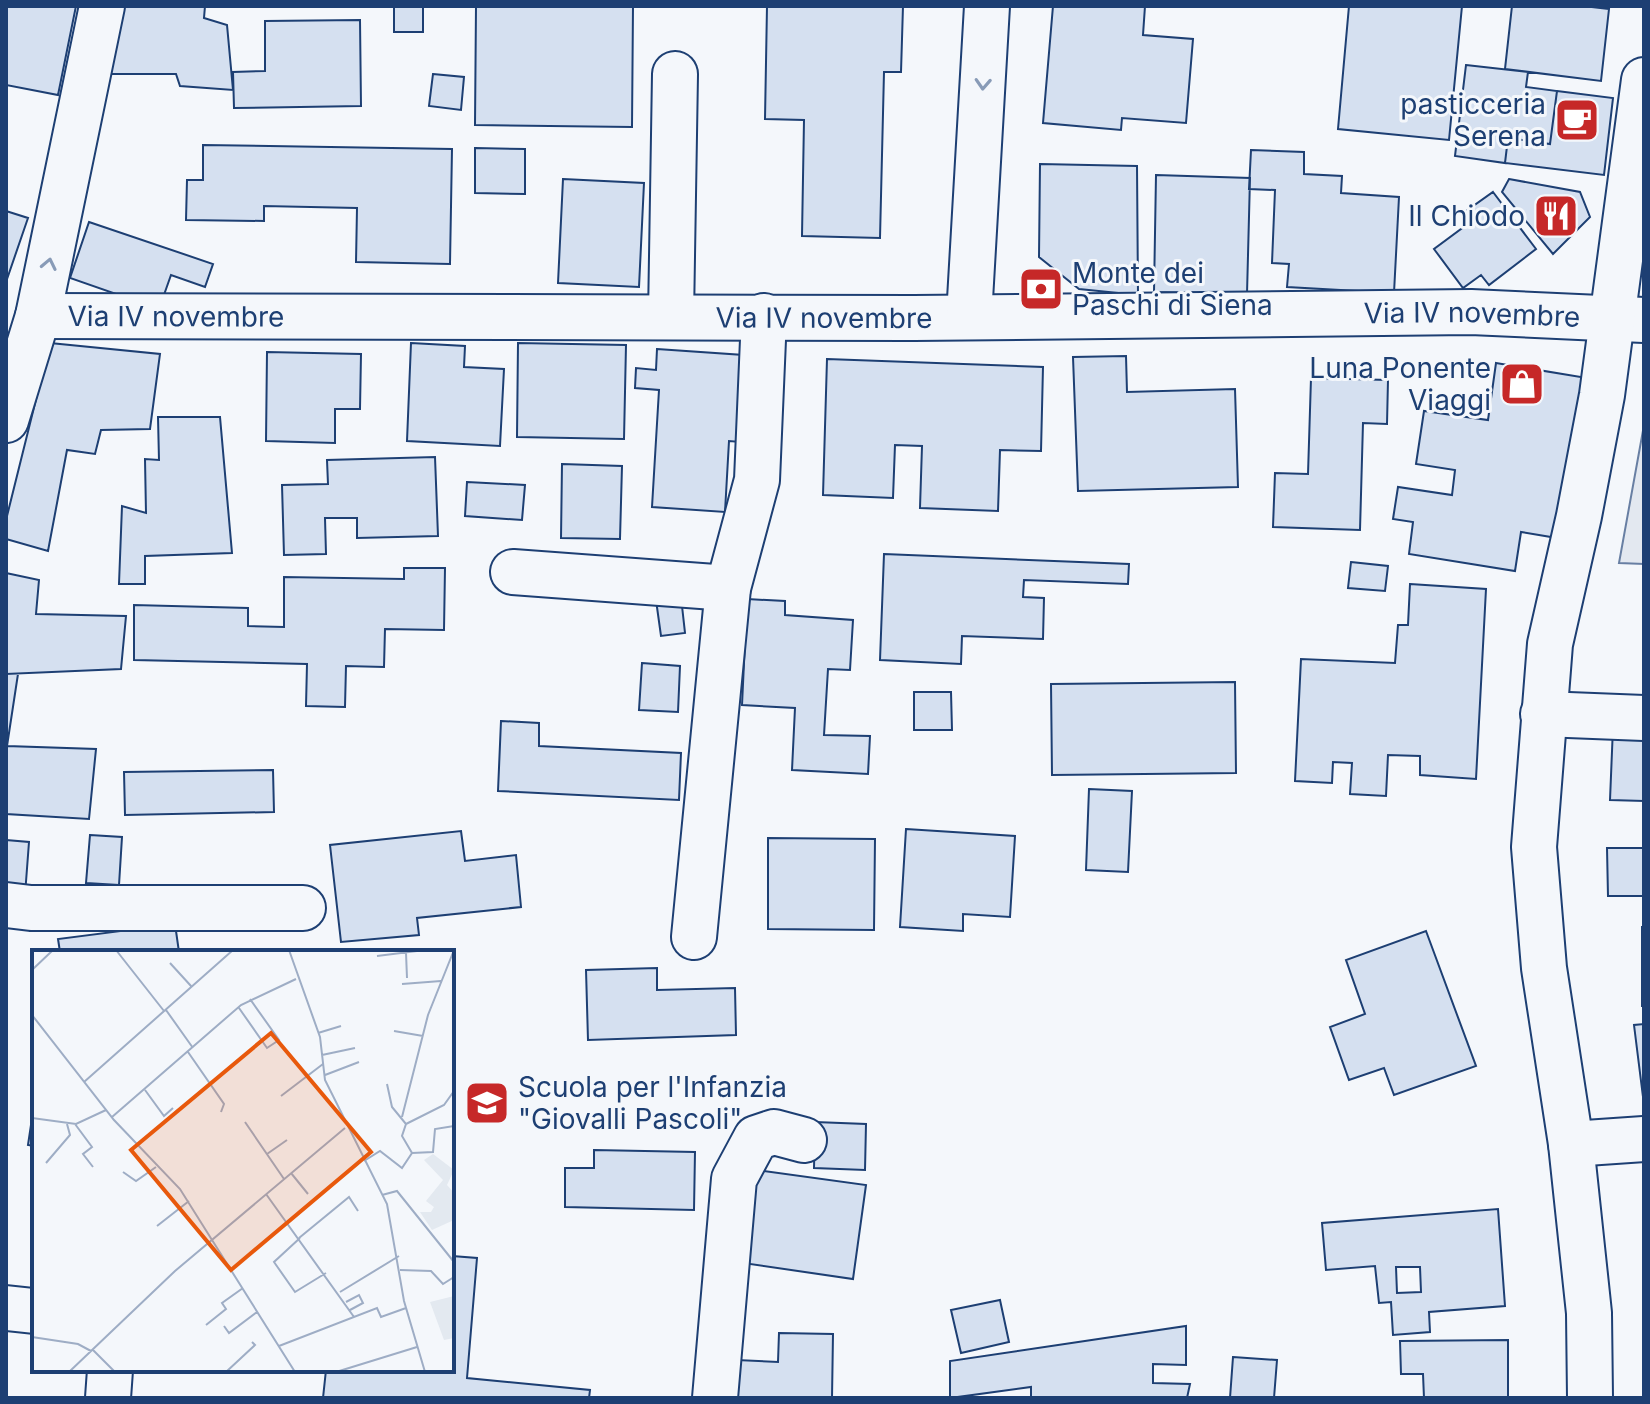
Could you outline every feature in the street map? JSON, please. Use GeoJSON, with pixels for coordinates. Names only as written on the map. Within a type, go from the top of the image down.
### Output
{"type":"FeatureCollection","features":[{"type":"Feature","properties":{"kind":"street"},"geometry":{"type":"LineString","coordinates":[[6,420],[38,316],[102,6]]}},
{"type":"Feature","properties":{"kind":"street"},"geometry":{"type":"LineString","coordinates":[[969,317],[987,6]]}},
{"type":"Feature","properties":{"kind":"street"},"geometry":{"type":"LineString","coordinates":[[671,317],[675,74]]}},
{"type":"Feature","properties":{"kind":"street"},"geometry":{"type":"LineString","coordinates":[[1590,1398],[1589,1313],[1571,1144],[1544,968],[1534,847],[1550,644],[1602,395],[1628,320],[1644,80]]}},
{"type":"Feature","properties":{"kind":"street","name":"Via IV novembre"},"geometry":{"type":"LineString","coordinates":[[38,316],[969,317],[1471,312],[1628,320]]}},
{"type":"Feature","properties":{"kind":"street"},"geometry":{"type":"LineString","coordinates":[[694,937],[728,588],[757,480],[764,316]]}},
{"type":"Feature","properties":{"kind":"street"},"geometry":{"type":"LineString","coordinates":[[513,572],[728,588]]}},
{"type":"Feature","properties":{"kind":"street"},"geometry":{"type":"LineString","coordinates":[[1543,714],[1644,718]]}},
{"type":"Feature","properties":{"kind":"street"},"geometry":{"type":"LineString","coordinates":[[6,905],[31,908],[303,908]]}},
{"type":"Feature","properties":{"kind":"street"},"geometry":{"type":"LineString","coordinates":[[715,1398],[734,1179],[756,1138],[774,1132],[804,1140]]}},
{"type":"Feature","properties":{"kind":"street"},"geometry":{"type":"LineString","coordinates":[[1571,1144],[1644,1139]]}},
{"type":"Feature","properties":{"kind":"street"},"geometry":{"type":"LineString","coordinates":[[6,1308],[32,1311]]}},
{"type":"Feature","properties":{"kind":"street"},"geometry":{"type":"LineString","coordinates":[[108,1398],[110,1372]]}},
{"type":"Feature","properties":{"kind":"shaded area"},"geometry":{"type":"Polygon","coordinates":[[[1644,425],[1644,564],[1619,563],[1644,425]]]}},
{"type":"Feature","properties":{"kind":"building"},"geometry":{"type":"Polygon","coordinates":[[[6,6],[76,6],[58,95],[6,85],[6,6]]]}},
{"type":"Feature","properties":{"kind":"building"},"geometry":{"type":"Polygon","coordinates":[[[116,6],[205,6],[204,18],[227,25],[233,90],[180,86],[176,74],[110,74],[116,6]]]}},
{"type":"Feature","properties":{"kind":"building"},"geometry":{"type":"Polygon","coordinates":[[[374,6],[423,6],[423,32],[394,32],[394,7],[374,6]]]}},
{"type":"Feature","properties":{"kind":"building"},"geometry":{"type":"Polygon","coordinates":[[[476,6],[633,6],[632,127],[475,125],[476,6]]]}},
{"type":"Feature","properties":{"kind":"building"},"geometry":{"type":"Polygon","coordinates":[[[767,6],[903,6],[901,72],[884,72],[880,238],[802,236],[804,120],[765,119],[767,6]]]}},
{"type":"Feature","properties":{"kind":"building"},"geometry":{"type":"Polygon","coordinates":[[[1053,6],[1145,6],[1143,35],[1193,39],[1186,123],[1122,118],[1121,130],[1043,123],[1053,6]]]}},
{"type":"Feature","properties":{"kind":"building"},"geometry":{"type":"Polygon","coordinates":[[[1349,6],[1462,6],[1449,140],[1338,129],[1349,6]]]}},
{"type":"Feature","properties":{"kind":"building"},"geometry":{"type":"Polygon","coordinates":[[[1512,6],[1609,9],[1601,81],[1505,69],[1512,6]]]}},
{"type":"Feature","properties":{"kind":"building"},"geometry":{"type":"Polygon","coordinates":[[[360,20],[361,106],[234,108],[233,72],[265,71],[265,21],[360,20]]]}},
{"type":"Feature","properties":{"kind":"building"},"geometry":{"type":"Polygon","coordinates":[[[1466,65],[1528,72],[1526,87],[1557,91],[1550,144],[1508,138],[1505,163],[1455,156],[1466,65]]]}},
{"type":"Feature","properties":{"kind":"building"},"geometry":{"type":"Polygon","coordinates":[[[433,74],[464,77],[461,110],[429,106],[433,74]]]}},
{"type":"Feature","properties":{"kind":"building"},"geometry":{"type":"Polygon","coordinates":[[[1557,91],[1613,98],[1604,175],[1505,163],[1508,138],[1550,144],[1557,91]]]}},
{"type":"Feature","properties":{"kind":"building"},"geometry":{"type":"Polygon","coordinates":[[[203,145],[452,149],[450,264],[356,262],[357,208],[264,206],[264,221],[186,220],[187,180],[203,180],[203,145]]]}},
{"type":"Feature","properties":{"kind":"building"},"geometry":{"type":"Polygon","coordinates":[[[475,148],[525,149],[525,194],[475,193],[475,148]]]}},
{"type":"Feature","properties":{"kind":"building"},"geometry":{"type":"Polygon","coordinates":[[[1251,150],[1304,152],[1304,174],[1342,176],[1341,193],[1399,197],[1394,293],[1287,287],[1289,264],[1272,263],[1275,190],[1249,189],[1251,150]]]}},
{"type":"Feature","properties":{"kind":"building"},"geometry":{"type":"Polygon","coordinates":[[[1040,164],[1137,166],[1138,295],[1079,289],[1039,257],[1040,164]]]}},
{"type":"Feature","properties":{"kind":"building"},"geometry":{"type":"Polygon","coordinates":[[[1156,175],[1250,178],[1247,294],[1154,292],[1156,175]]]}},
{"type":"Feature","properties":{"kind":"building"},"geometry":{"type":"Polygon","coordinates":[[[563,179],[644,183],[639,287],[558,283],[563,179]]]}},
{"type":"Feature","properties":{"kind":"building"},"geometry":{"type":"Polygon","coordinates":[[[1509,179],[1580,192],[1590,217],[1553,254],[1502,192],[1509,179]]]}},
{"type":"Feature","properties":{"kind":"building"},"geometry":{"type":"Polygon","coordinates":[[[1493,192],[1536,249],[1489,285],[1481,275],[1463,288],[1434,249],[1469,223],[1462,214],[1493,192]]]}},
{"type":"Feature","properties":{"kind":"building"},"geometry":{"type":"Polygon","coordinates":[[[6,211],[28,218],[6,282],[6,211]]]}},
{"type":"Feature","properties":{"kind":"building"},"geometry":{"type":"Polygon","coordinates":[[[89,222],[213,264],[205,287],[171,275],[159,309],[70,278],[89,222]]]}},
{"type":"Feature","properties":{"kind":"building"},"geometry":{"type":"Polygon","coordinates":[[[50,343],[160,354],[150,429],[101,430],[95,454],[67,450],[48,551],[6,539],[6,520],[50,343]]]}},
{"type":"Feature","properties":{"kind":"building"},"geometry":{"type":"Polygon","coordinates":[[[411,343],[465,346],[464,367],[504,369],[500,446],[407,441],[411,343]]]}},
{"type":"Feature","properties":{"kind":"building"},"geometry":{"type":"Polygon","coordinates":[[[518,343],[626,345],[624,439],[517,437],[518,343]]]}},
{"type":"Feature","properties":{"kind":"building"},"geometry":{"type":"Polygon","coordinates":[[[657,349],[758,356],[753,443],[729,441],[725,512],[652,507],[659,390],[635,388],[636,368],[656,370],[657,349]]]}},
{"type":"Feature","properties":{"kind":"building"},"geometry":{"type":"Polygon","coordinates":[[[267,352],[361,354],[360,409],[335,409],[335,443],[266,441],[267,352]]]}},
{"type":"Feature","properties":{"kind":"building"},"geometry":{"type":"Polygon","coordinates":[[[1126,356],[1127,392],[1235,389],[1238,487],[1078,491],[1073,357],[1126,356]]]}},
{"type":"Feature","properties":{"kind":"building"},"geometry":{"type":"Polygon","coordinates":[[[827,359],[1043,367],[1041,451],[1000,450],[998,511],[920,508],[922,446],[895,445],[893,498],[823,495],[827,359]]]}},
{"type":"Feature","properties":{"kind":"building"},"geometry":{"type":"Polygon","coordinates":[[[1496,363],[1587,378],[1563,539],[1521,532],[1515,571],[1409,554],[1413,522],[1393,519],[1398,487],[1452,495],[1455,470],[1416,464],[1424,411],[1488,420],[1496,363]]]}},
{"type":"Feature","properties":{"kind":"building"},"geometry":{"type":"Polygon","coordinates":[[[1311,378],[1388,380],[1387,424],[1363,423],[1360,530],[1273,527],[1275,473],[1308,474],[1311,378]]]}},
{"type":"Feature","properties":{"kind":"building"},"geometry":{"type":"Polygon","coordinates":[[[158,417],[220,417],[232,553],[145,556],[145,584],[119,584],[122,506],[146,513],[145,459],[159,460],[158,417]]]}},
{"type":"Feature","properties":{"kind":"building"},"geometry":{"type":"Polygon","coordinates":[[[435,457],[438,536],[357,538],[357,518],[325,518],[326,554],[284,555],[282,485],[328,484],[327,460],[435,457]]]}},
{"type":"Feature","properties":{"kind":"building"},"geometry":{"type":"Polygon","coordinates":[[[562,464],[622,466],[620,539],[561,538],[562,464]]]}},
{"type":"Feature","properties":{"kind":"building"},"geometry":{"type":"Polygon","coordinates":[[[467,482],[525,485],[522,520],[465,516],[467,482]]]}},
{"type":"Feature","properties":{"kind":"building"},"geometry":{"type":"Polygon","coordinates":[[[884,554],[1129,564],[1128,584],[1024,580],[1023,597],[1044,598],[1043,639],[962,636],[961,664],[880,660],[884,554]]]}},
{"type":"Feature","properties":{"kind":"building"},"geometry":{"type":"Polygon","coordinates":[[[1351,562],[1388,566],[1385,591],[1348,588],[1351,562]]]}},
{"type":"Feature","properties":{"kind":"building"},"geometry":{"type":"Polygon","coordinates":[[[404,568],[445,568],[444,630],[385,629],[384,667],[346,666],[345,707],[306,706],[307,664],[134,660],[134,605],[248,608],[248,626],[284,627],[284,577],[404,579],[404,568]]]}},
{"type":"Feature","properties":{"kind":"building"},"geometry":{"type":"Polygon","coordinates":[[[6,573],[39,580],[36,614],[126,616],[121,669],[6,674],[6,573]]]}},
{"type":"Feature","properties":{"kind":"building"},"geometry":{"type":"Polygon","coordinates":[[[1410,584],[1486,589],[1476,779],[1420,775],[1420,756],[1388,755],[1386,796],[1350,794],[1352,763],[1333,762],[1332,783],[1295,781],[1301,659],[1395,663],[1398,625],[1408,625],[1410,584]]]}},
{"type":"Feature","properties":{"kind":"building"},"geometry":{"type":"Polygon","coordinates":[[[681,597],[685,633],[661,636],[656,600],[681,597]]]}},
{"type":"Feature","properties":{"kind":"building"},"geometry":{"type":"Polygon","coordinates":[[[747,599],[785,601],[785,615],[853,620],[850,670],[828,669],[824,735],[870,736],[868,774],[792,770],[795,708],[742,705],[747,599]]]}},
{"type":"Feature","properties":{"kind":"building"},"geometry":{"type":"Polygon","coordinates":[[[642,663],[680,666],[678,712],[639,710],[642,663]]]}},
{"type":"Feature","properties":{"kind":"building"},"geometry":{"type":"Polygon","coordinates":[[[6,674],[18,674],[7,746],[96,749],[89,819],[6,814],[6,674]]]}},
{"type":"Feature","properties":{"kind":"building"},"geometry":{"type":"Polygon","coordinates":[[[1235,682],[1236,773],[1052,775],[1051,684],[1235,682]]]}},
{"type":"Feature","properties":{"kind":"building"},"geometry":{"type":"Polygon","coordinates":[[[914,692],[951,692],[952,730],[914,730],[914,692]]]}},
{"type":"Feature","properties":{"kind":"building"},"geometry":{"type":"Polygon","coordinates":[[[501,721],[539,723],[539,746],[681,753],[679,800],[498,791],[501,721]]]}},
{"type":"Feature","properties":{"kind":"building"},"geometry":{"type":"Polygon","coordinates":[[[1613,727],[1644,728],[1644,801],[1610,800],[1613,727]]]}},
{"type":"Feature","properties":{"kind":"building"},"geometry":{"type":"Polygon","coordinates":[[[273,770],[274,812],[125,815],[124,772],[273,770]]]}},
{"type":"Feature","properties":{"kind":"building"},"geometry":{"type":"Polygon","coordinates":[[[1089,789],[1132,791],[1128,872],[1086,870],[1089,789]]]}},
{"type":"Feature","properties":{"kind":"building"},"geometry":{"type":"Polygon","coordinates":[[[906,829],[1015,836],[1010,917],[963,914],[963,931],[900,927],[906,829]]]}},
{"type":"Feature","properties":{"kind":"building"},"geometry":{"type":"Polygon","coordinates":[[[461,831],[465,861],[516,855],[521,907],[417,918],[419,935],[341,942],[330,845],[461,831]]]}},
{"type":"Feature","properties":{"kind":"building"},"geometry":{"type":"Polygon","coordinates":[[[90,835],[122,837],[119,885],[86,883],[90,835]]]}},
{"type":"Feature","properties":{"kind":"building"},"geometry":{"type":"Polygon","coordinates":[[[768,838],[875,839],[874,930],[768,929],[768,838]]]}},
{"type":"Feature","properties":{"kind":"building"},"geometry":{"type":"Polygon","coordinates":[[[6,840],[29,842],[25,895],[6,894],[6,840]]]}},
{"type":"Feature","properties":{"kind":"building"},"geometry":{"type":"Polygon","coordinates":[[[1607,848],[1644,848],[1644,896],[1608,896],[1607,848]]]}},
{"type":"Feature","properties":{"kind":"building"},"geometry":{"type":"Polygon","coordinates":[[[175,924],[179,950],[60,950],[58,939],[175,924]]]}},
{"type":"Feature","properties":{"kind":"building"},"geometry":{"type":"Polygon","coordinates":[[[1644,927],[1644,1006],[1642,1006],[1644,927]]]}},
{"type":"Feature","properties":{"kind":"building"},"geometry":{"type":"Polygon","coordinates":[[[1426,931],[1476,1066],[1394,1095],[1384,1068],[1349,1080],[1330,1027],[1365,1014],[1346,960],[1426,931]]]}},
{"type":"Feature","properties":{"kind":"building"},"geometry":{"type":"Polygon","coordinates":[[[657,968],[657,990],[735,988],[736,1035],[588,1040],[586,970],[657,968]]]}},
{"type":"Feature","properties":{"kind":"building"},"geometry":{"type":"Polygon","coordinates":[[[1644,1024],[1644,1105],[1634,1025],[1644,1024]]]}},
{"type":"Feature","properties":{"kind":"building"},"geometry":{"type":"Polygon","coordinates":[[[32,1118],[32,1146],[28,1145],[32,1118]]]}},
{"type":"Feature","properties":{"kind":"building"},"geometry":{"type":"Polygon","coordinates":[[[815,1122],[866,1124],[865,1170],[814,1168],[815,1122]]]}},
{"type":"Feature","properties":{"kind":"building"},"geometry":{"type":"Polygon","coordinates":[[[594,1150],[695,1152],[694,1210],[565,1207],[565,1168],[594,1168],[594,1150]]]}},
{"type":"Feature","properties":{"kind":"building"},"geometry":{"type":"Polygon","coordinates":[[[757,1170],[866,1185],[853,1279],[743,1263],[757,1170]]]}},
{"type":"Feature","properties":{"kind":"building"},"geometry":{"type":"Polygon","coordinates":[[[1498,1209],[1505,1306],[1429,1312],[1430,1332],[1393,1335],[1391,1302],[1379,1303],[1375,1266],[1326,1270],[1322,1223],[1498,1209]],[[1396,1267],[1397,1293],[1421,1292],[1420,1267],[1396,1267]]]}},
{"type":"Feature","properties":{"kind":"building"},"geometry":{"type":"Polygon","coordinates":[[[454,1256],[477,1258],[467,1378],[590,1390],[589,1398],[323,1398],[326,1372],[454,1372],[454,1256]]]}},
{"type":"Feature","properties":{"kind":"building"},"geometry":{"type":"Polygon","coordinates":[[[1000,1300],[1009,1342],[961,1353],[951,1310],[1000,1300]]]}},
{"type":"Feature","properties":{"kind":"building"},"geometry":{"type":"Polygon","coordinates":[[[1186,1326],[1186,1365],[1153,1364],[1153,1383],[1190,1384],[1187,1398],[1031,1398],[1031,1387],[950,1398],[950,1361],[1186,1326]]]}},
{"type":"Feature","properties":{"kind":"building"},"geometry":{"type":"Polygon","coordinates":[[[779,1333],[833,1334],[832,1398],[736,1398],[737,1360],[778,1362],[779,1333]]]}},
{"type":"Feature","properties":{"kind":"building"},"geometry":{"type":"Polygon","coordinates":[[[1508,1340],[1508,1398],[1424,1398],[1423,1374],[1401,1374],[1400,1341],[1508,1340]]]}},
{"type":"Feature","properties":{"kind":"building"},"geometry":{"type":"Polygon","coordinates":[[[1233,1357],[1277,1360],[1274,1398],[1230,1398],[1233,1357]]]}},
{"type":"Feature","properties":{"kind":"place","name":"pasticceria Serena"},"geometry":{"type":"Point","coordinates":[1577,120]}},
{"type":"Feature","properties":{"kind":"place","name":"Il Chiodo"},"geometry":{"type":"Point","coordinates":[1556,216]}},
{"type":"Feature","properties":{"kind":"place","name":"Monte dei Paschi di Siena"},"geometry":{"type":"Point","coordinates":[1041,289]}},
{"type":"Feature","properties":{"kind":"place","name":"Luna Ponente Viaggi"},"geometry":{"type":"Point","coordinates":[1522,384]}},
{"type":"Feature","properties":{"kind":"place","name":"Scuola per l'Infanzia \"Giovalli Pascoli\""},"geometry":{"type":"Point","coordinates":[487,1103]}}]}
